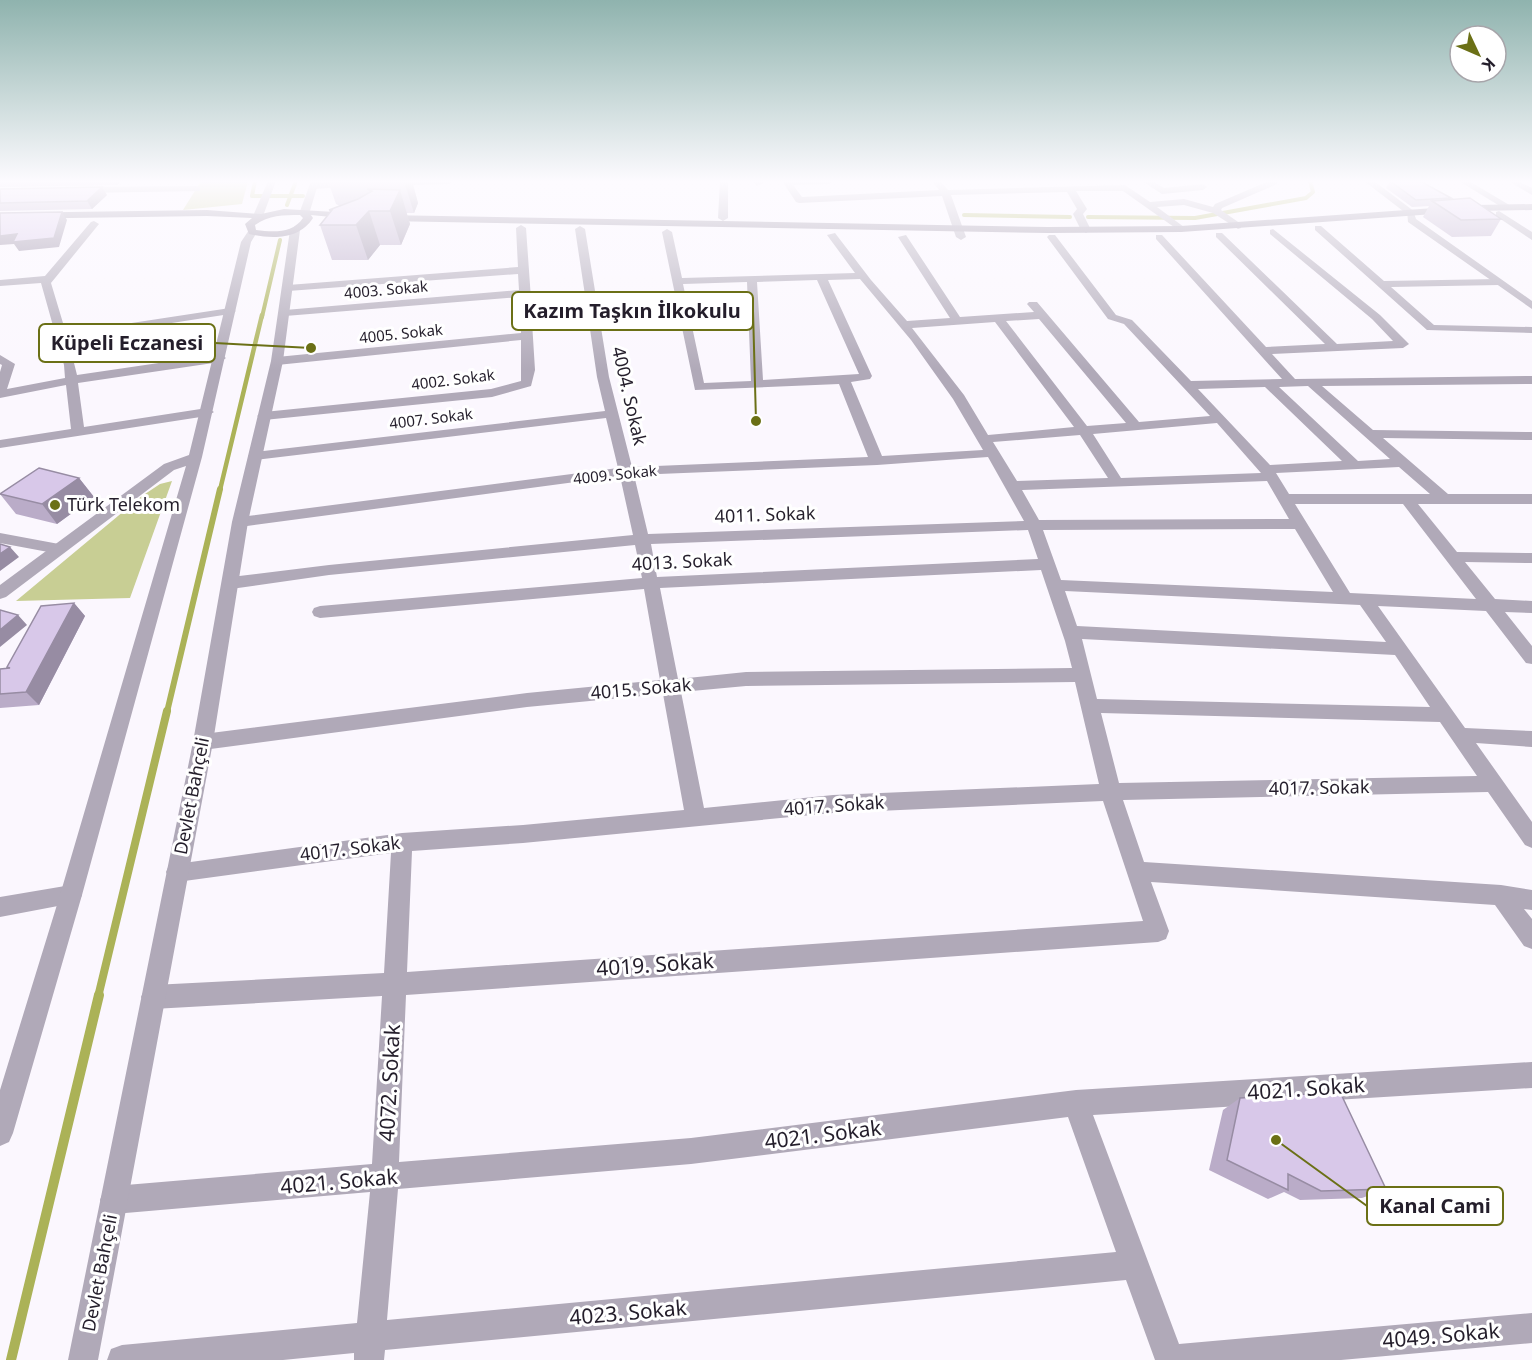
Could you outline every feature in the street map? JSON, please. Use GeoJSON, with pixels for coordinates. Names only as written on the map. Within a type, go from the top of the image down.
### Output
{"type":"FeatureCollection","features":[{"type":"Feature","properties":{"kind":"street"},"geometry":{"type":"LineString","coordinates":[[77,244],[46,283],[72,380],[78,432]]}},
{"type":"Feature","properties":{"kind":"street"},"geometry":{"type":"LineString","coordinates":[[0,1133],[71,895],[195,457],[245,244]]}},
{"type":"Feature","properties":{"kind":"street","name":"Devlet Bahçeli"},"geometry":{"type":"LineString","coordinates":[[83,1360],[203,742],[240,522],[277,361],[293,244]]}},
{"type":"Feature","properties":{"kind":"street","name":"4002. Sokak"},"geometry":{"type":"LineString","coordinates":[[264,416],[492,393],[527,383],[529,370],[522,244]]}},
{"type":"Feature","properties":{"kind":"street","name":"4004. Sokak"},"geometry":{"type":"LineString","coordinates":[[582,244],[611,414],[627,471],[642,539],[696,818]]}},
{"type":"Feature","properties":{"kind":"street"},"geometry":{"type":"LineString","coordinates":[[669,244],[699,387],[844,380],[866,376],[821,278]]}},
{"type":"Feature","properties":{"kind":"street"},"geometry":{"type":"LineString","coordinates":[[839,244],[959,398],[1034,525],[1071,632],[1117,818],[1136,871],[1502,895],[1532,900]]}},
{"type":"Feature","properties":{"kind":"street"},"geometry":{"type":"LineString","coordinates":[[908,244],[957,321]]}},
{"type":"Feature","properties":{"kind":"street"},"geometry":{"type":"LineString","coordinates":[[1057,244],[1112,317],[1128,322],[1269,473],[1345,598]]}},
{"type":"Feature","properties":{"kind":"street"},"geometry":{"type":"LineString","coordinates":[[1166,244],[1291,382]]}},
{"type":"Feature","properties":{"kind":"street"},"geometry":{"type":"LineString","coordinates":[[1229,244],[1334,347]]}},
{"type":"Feature","properties":{"kind":"street"},"geometry":{"type":"LineString","coordinates":[[1262,351],[1403,344],[1377,317],[1289,244]]}},
{"type":"Feature","properties":{"kind":"street"},"geometry":{"type":"LineString","coordinates":[[1337,244],[1431,328],[1532,330]]}},
{"type":"Feature","properties":{"kind":"street"},"geometry":{"type":"LineString","coordinates":[[1449,244],[1532,306]]}},
{"type":"Feature","properties":{"kind":"street"},"geometry":{"type":"LineString","coordinates":[[288,288],[523,270]]}},
{"type":"Feature","properties":{"kind":"street"},"geometry":{"type":"LineString","coordinates":[[676,281],[862,276]]}},
{"type":"Feature","properties":{"kind":"street"},"geometry":{"type":"LineString","coordinates":[[0,283],[48,279]]}},
{"type":"Feature","properties":{"kind":"street"},"geometry":{"type":"LineString","coordinates":[[752,279],[757,383]]}},
{"type":"Feature","properties":{"kind":"street"},"geometry":{"type":"LineString","coordinates":[[1382,284],[1499,282]]}},
{"type":"Feature","properties":{"kind":"street","name":"4003. Sokak"},"geometry":{"type":"LineString","coordinates":[[285,313],[525,298],[590,298]]}},
{"type":"Feature","properties":{"kind":"street"},"geometry":{"type":"LineString","coordinates":[[1033,304],[1135,426]]}},
{"type":"Feature","properties":{"kind":"street"},"geometry":{"type":"LineString","coordinates":[[61,337],[230,310]]}},
{"type":"Feature","properties":{"kind":"street"},"geometry":{"type":"LineString","coordinates":[[904,325],[1041,315]]}},
{"type":"Feature","properties":{"kind":"street"},"geometry":{"type":"LineString","coordinates":[[998,318],[1084,431],[1117,482]]}},
{"type":"Feature","properties":{"kind":"street","name":"4005. Sokak"},"geometry":{"type":"LineString","coordinates":[[277,361],[527,336]]}},
{"type":"Feature","properties":{"kind":"street"},"geometry":{"type":"LineString","coordinates":[[0,359],[9,364],[0,393],[220,358]]}},
{"type":"Feature","properties":{"kind":"street"},"geometry":{"type":"LineString","coordinates":[[844,380],[878,461]]}},
{"type":"Feature","properties":{"kind":"street"},"geometry":{"type":"LineString","coordinates":[[1189,385],[1309,381],[1532,380]]}},
{"type":"Feature","properties":{"kind":"street"},"geometry":{"type":"LineString","coordinates":[[1309,381],[1443,498]]}},
{"type":"Feature","properties":{"kind":"street"},"geometry":{"type":"LineString","coordinates":[[1267,382],[1354,465]]}},
{"type":"Feature","properties":{"kind":"street"},"geometry":{"type":"LineString","coordinates":[[0,444],[207,412]]}},
{"type":"Feature","properties":{"kind":"street","name":"4007. Sokak"},"geometry":{"type":"LineString","coordinates":[[255,456],[611,414]]}},
{"type":"Feature","properties":{"kind":"street","name":"4009. Sokak"},"geometry":{"type":"LineString","coordinates":[[240,522],[627,471],[878,461],[1084,431],[1221,419]]}},
{"type":"Feature","properties":{"kind":"street"},"geometry":{"type":"LineString","coordinates":[[1370,434],[1532,436]]}},
{"type":"Feature","properties":{"kind":"street"},"geometry":{"type":"LineString","coordinates":[[0,593],[169,467],[195,457]]}},
{"type":"Feature","properties":{"kind":"street"},"geometry":{"type":"LineString","coordinates":[[1013,486],[1117,482],[1403,463]]}},
{"type":"Feature","properties":{"kind":"street"},"geometry":{"type":"LineString","coordinates":[[1406,498],[1532,658]]}},
{"type":"Feature","properties":{"kind":"street"},"geometry":{"type":"LineString","coordinates":[[1286,499],[1532,499]]}},
{"type":"Feature","properties":{"kind":"street","name":"4011. Sokak"},"geometry":{"type":"LineString","coordinates":[[231,583],[329,570],[642,539],[1034,525],[1301,524]]}},
{"type":"Feature","properties":{"kind":"street"},"geometry":{"type":"LineString","coordinates":[[0,538],[59,549]]}},
{"type":"Feature","properties":{"kind":"street"},"geometry":{"type":"LineString","coordinates":[[1453,557],[1532,558]]}},
{"type":"Feature","properties":{"kind":"street","name":"4013. Sokak"},"geometry":{"type":"LineString","coordinates":[[320,612],[650,583],[1047,564]]}},
{"type":"Feature","properties":{"kind":"street"},"geometry":{"type":"LineString","coordinates":[[1055,585],[1532,607]]}},
{"type":"Feature","properties":{"kind":"street"},"geometry":{"type":"LineString","coordinates":[[1365,599],[1532,839]]}},
{"type":"Feature","properties":{"kind":"street"},"geometry":{"type":"LineString","coordinates":[[1071,632],[1400,649]]}},
{"type":"Feature","properties":{"kind":"street","name":"4015. Sokak"},"geometry":{"type":"LineString","coordinates":[[203,742],[527,700],[746,680],[1082,675]]}},
{"type":"Feature","properties":{"kind":"street"},"geometry":{"type":"LineString","coordinates":[[1090,706],[1446,715]]}},
{"type":"Feature","properties":{"kind":"street"},"geometry":{"type":"LineString","coordinates":[[1460,735],[1532,739]]}},
{"type":"Feature","properties":{"kind":"street","name":"4017. Sokak"},"geometry":{"type":"LineString","coordinates":[[177,872],[402,842],[523,834],[833,804],[1111,792],[1494,784]]}},
{"type":"Feature","properties":{"kind":"street","name":"4072. Sokak"},"geometry":{"type":"LineString","coordinates":[[370,1348],[385,1178],[402,842]]}},
{"type":"Feature","properties":{"kind":"street","name":"4019. Sokak"},"geometry":{"type":"LineString","coordinates":[[153,997],[395,984],[1158,931],[1136,871]]}},
{"type":"Feature","properties":{"kind":"street"},"geometry":{"type":"LineString","coordinates":[[0,907],[71,895]]}},
{"type":"Feature","properties":{"kind":"street"},"geometry":{"type":"LineString","coordinates":[[1502,895],[1532,938]]}},
{"type":"Feature","properties":{"kind":"street","name":"4021. Sokak"},"geometry":{"type":"LineString","coordinates":[[114,1200],[691,1151],[1076,1103],[1532,1075]]}},
{"type":"Feature","properties":{"kind":"street"},"geometry":{"type":"LineString","coordinates":[[1076,1103],[1170,1360]]}},
{"type":"Feature","properties":{"kind":"street","name":"4023. Sokak"},"geometry":{"type":"LineString","coordinates":[[122,1360],[370,1348],[1135,1265]]}},
{"type":"Feature","properties":{"kind":"street","name":"4049. Sokak"},"geometry":{"type":"LineString","coordinates":[[1170,1360],[1532,1328]]}},
{"type":"Feature","properties":{"kind":"green space"},"geometry":{"type":"Polygon","coordinates":[[[172,481],[130,598],[16,601],[142,496],[160,484],[172,481]]]}},
{"type":"Feature","properties":{"kind":"building"},"geometry":{"type":"Polygon","coordinates":[[[39,468],[79,478],[42,504],[0,494],[39,468]]]}},
{"type":"Feature","properties":{"kind":"building"},"geometry":{"type":"Polygon","coordinates":[[[0,544],[10,547],[0,554],[0,544]]]}},
{"type":"Feature","properties":{"kind":"building"},"geometry":{"type":"Polygon","coordinates":[[[74,603],[26,692],[0,694],[0,669],[10,668],[7,667],[41,606],[74,603]]]}},
{"type":"Feature","properties":{"kind":"building"},"geometry":{"type":"Polygon","coordinates":[[[0,610],[18,615],[0,630],[0,610]]]}},
{"type":"Feature","properties":{"kind":"building"},"geometry":{"type":"Polygon","coordinates":[[[1340,1092],[1386,1189],[1321,1191],[1288,1174],[1288,1190],[1227,1160],[1240,1098],[1340,1092]]]}},
{"type":"Feature","properties":{"kind":"waterway"},"geometry":{"type":"LineString","coordinates":[[262,317],[279,244]]}},
{"type":"Feature","properties":{"kind":"waterway"},"geometry":{"type":"LineString","coordinates":[[220,490],[262,315]]}},
{"type":"Feature","properties":{"kind":"waterway"},"geometry":{"type":"LineString","coordinates":[[167,712],[220,489]]}},
{"type":"Feature","properties":{"kind":"waterway"},"geometry":{"type":"LineString","coordinates":[[98,997],[167,711]]}},
{"type":"Feature","properties":{"kind":"waterway"},"geometry":{"type":"LineString","coordinates":[[11,1360],[99,995]]}},
{"type":"Feature","properties":{"kind":"place","name":"Küpeli Eczanesi"},"geometry":{"type":"Point","coordinates":[311,348]}},
{"type":"Feature","properties":{"kind":"place","name":"Kazım Taşkın İlkokulu"},"geometry":{"type":"Point","coordinates":[756,421]}},
{"type":"Feature","properties":{"kind":"place","name":"Türk Telekom"},"geometry":{"type":"Point","coordinates":[55,505]}},
{"type":"Feature","properties":{"kind":"place","name":"Kanal Cami"},"geometry":{"type":"Point","coordinates":[1276,1140]}}]}
